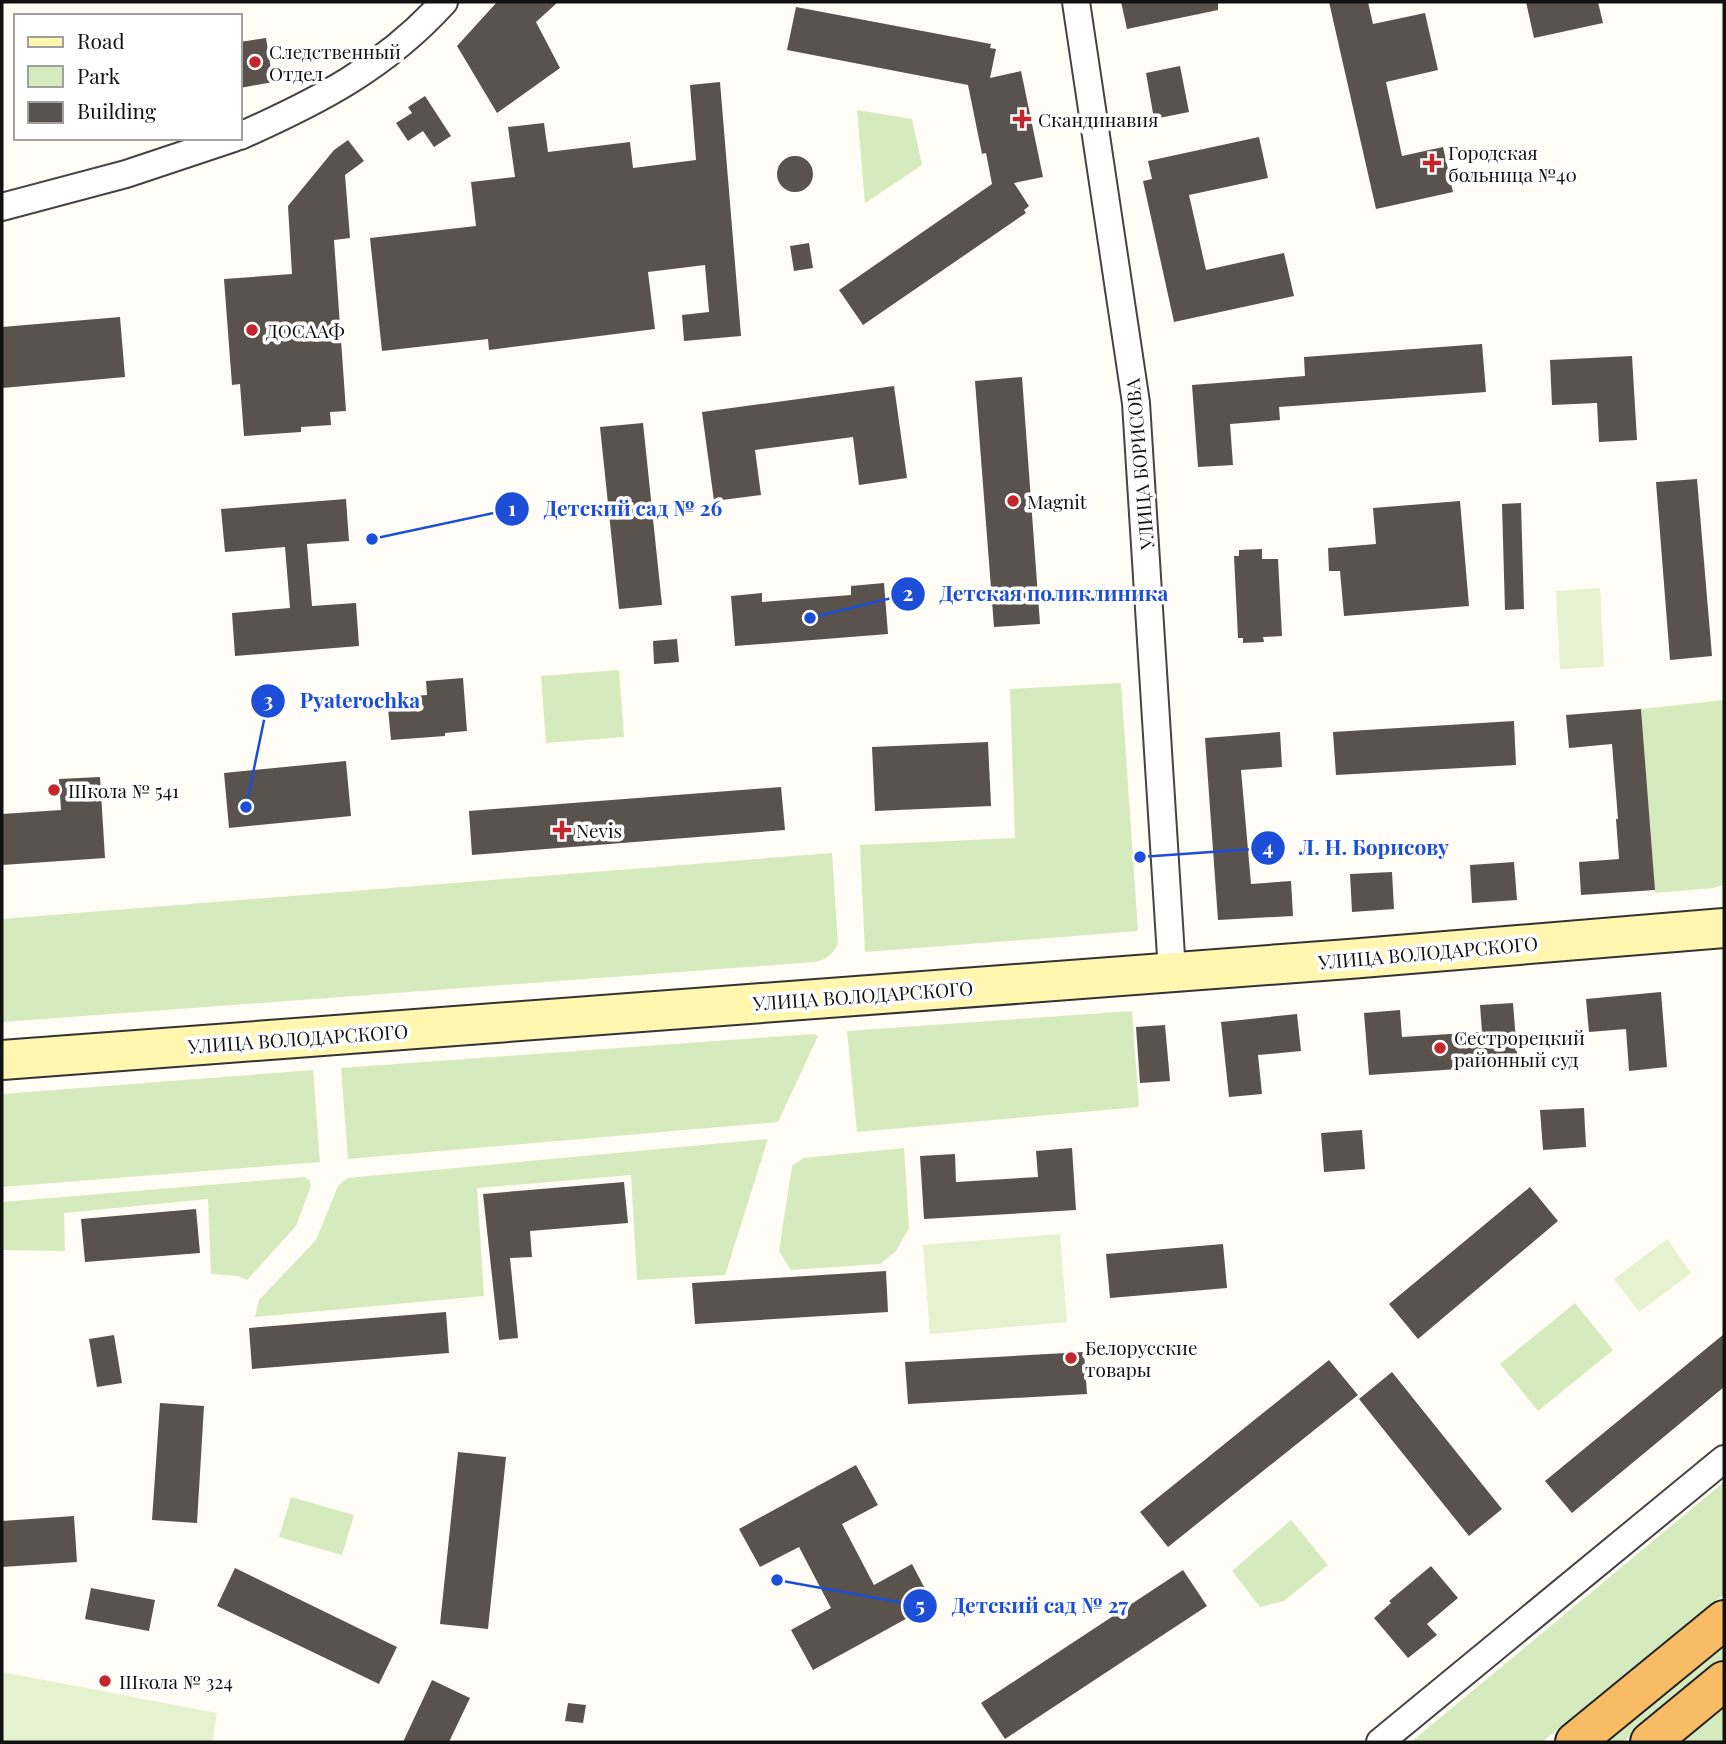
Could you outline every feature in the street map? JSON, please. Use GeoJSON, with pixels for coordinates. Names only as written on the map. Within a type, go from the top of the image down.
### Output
{"type":"FeatureCollection","features":[{"type":"Feature","properties":{"kind":"highway"},"geometry":{"type":"LineString","coordinates":[[1575,1742],[1724,1619]]}},
{"type":"Feature","properties":{"kind":"highway"},"geometry":{"type":"LineString","coordinates":[[1650,1742],[1724,1681]]}},
{"type":"Feature","properties":{"kind":"main road","name":"УЛИЦА ВОЛОДАРСКОГО"},"geometry":{"type":"LineString","coordinates":[[2,1060],[1724,928]]}},
{"type":"Feature","properties":{"kind":"street"},"geometry":{"type":"LineString","coordinates":[[242,135],[302,109],[349,82],[390,54],[444,2]]}},
{"type":"Feature","properties":{"kind":"street","name":"УЛИЦА БОРИСОВА"},"geometry":{"type":"LineString","coordinates":[[1076,2],[1136,403],[1172,972]]}},
{"type":"Feature","properties":{"kind":"street"},"geometry":{"type":"LineString","coordinates":[[2,207],[126,174],[228,140]]}},
{"type":"Feature","properties":{"kind":"street"},"geometry":{"type":"LineString","coordinates":[[1380,1742],[1724,1459]]}},
{"type":"Feature","properties":{"kind":"green space"},"geometry":{"type":"Polygon","coordinates":[[[857,110],[912,119],[922,165],[865,203],[857,110]]]}},
{"type":"Feature","properties":{"kind":"green space"},"geometry":{"type":"Polygon","coordinates":[[[1600,588],[1604,667],[1560,669],[1556,591],[1600,588]]]}},
{"type":"Feature","properties":{"kind":"green space"},"geometry":{"type":"Polygon","coordinates":[[[619,670],[624,737],[546,743],[541,676],[619,670]]]}},
{"type":"Feature","properties":{"kind":"green space"},"geometry":{"type":"Polygon","coordinates":[[[1121,683],[1138,931],[865,952],[860,845],[1015,838],[1010,689],[1121,683]]]}},
{"type":"Feature","properties":{"kind":"green space"},"geometry":{"type":"Polygon","coordinates":[[[1724,700],[1724,885],[1655,893],[1641,709],[1724,700]]]}},
{"type":"Feature","properties":{"kind":"green space"},"geometry":{"type":"Polygon","coordinates":[[[832,853],[838,944],[829,956],[815,962],[2,1022],[2,919],[832,853]]]}},
{"type":"Feature","properties":{"kind":"green space"},"geometry":{"type":"Polygon","coordinates":[[[1132,1011],[1139,1107],[857,1132],[847,1031],[1132,1011]]]}},
{"type":"Feature","properties":{"kind":"green space"},"geometry":{"type":"Polygon","coordinates":[[[814,1034],[818,1036],[778,1122],[348,1159],[341,1068],[814,1034]]]}},
{"type":"Feature","properties":{"kind":"green space"},"geometry":{"type":"Polygon","coordinates":[[[313,1070],[320,1162],[2,1187],[2,1094],[313,1070]]]}},
{"type":"Feature","properties":{"kind":"green space"},"geometry":{"type":"Polygon","coordinates":[[[768,1139],[725,1275],[637,1280],[631,1175],[477,1188],[484,1296],[255,1317],[259,1300],[316,1240],[338,1186],[347,1178],[768,1139]]]}},
{"type":"Feature","properties":{"kind":"green space"},"geometry":{"type":"Polygon","coordinates":[[[904,1148],[909,1228],[896,1251],[880,1264],[791,1270],[779,1251],[792,1166],[803,1158],[904,1148]]]}},
{"type":"Feature","properties":{"kind":"green space"},"geometry":{"type":"Polygon","coordinates":[[[305,1177],[311,1186],[296,1226],[247,1280],[238,1276],[211,1274],[208,1199],[64,1213],[65,1251],[2,1250],[2,1202],[305,1177]]]}},
{"type":"Feature","properties":{"kind":"green space"},"geometry":{"type":"Polygon","coordinates":[[[1060,1234],[1067,1322],[930,1334],[923,1245],[1060,1234]]]}},
{"type":"Feature","properties":{"kind":"green space"},"geometry":{"type":"Polygon","coordinates":[[[1667,1239],[1691,1273],[1639,1312],[1614,1279],[1667,1239]]]}},
{"type":"Feature","properties":{"kind":"green space"},"geometry":{"type":"Polygon","coordinates":[[[1575,1303],[1613,1350],[1538,1411],[1500,1364],[1575,1303]]]}},
{"type":"Feature","properties":{"kind":"green space"},"geometry":{"type":"Polygon","coordinates":[[[1724,1482],[1724,1594],[1542,1742],[1411,1742],[1724,1482]]]}},
{"type":"Feature","properties":{"kind":"green space"},"geometry":{"type":"Polygon","coordinates":[[[291,1497],[354,1515],[342,1555],[279,1537],[291,1497]]]}},
{"type":"Feature","properties":{"kind":"green space"},"geometry":{"type":"Polygon","coordinates":[[[1291,1520],[1328,1565],[1284,1601],[1260,1607],[1232,1571],[1291,1520]]]}},
{"type":"Feature","properties":{"kind":"green space"},"geometry":{"type":"Polygon","coordinates":[[[1724,1645],[1724,1658],[1623,1742],[1606,1742],[1724,1645]]]}},
{"type":"Feature","properties":{"kind":"green space"},"geometry":{"type":"Polygon","coordinates":[[[2,1672],[217,1713],[212,1742],[2,1742],[2,1672]]]}},
{"type":"Feature","properties":{"kind":"green space"},"geometry":{"type":"Polygon","coordinates":[[[1724,1705],[1724,1742],[1680,1742],[1724,1705]]]}},
{"type":"Feature","properties":{"kind":"building"},"geometry":{"type":"Polygon","coordinates":[[[497,2],[558,2],[536,22],[560,68],[497,113],[457,46],[497,2]]]}},
{"type":"Feature","properties":{"kind":"building"},"geometry":{"type":"Polygon","coordinates":[[[1121,2],[1218,2],[1218,10],[1127,29],[1121,2]]]}},
{"type":"Feature","properties":{"kind":"building"},"geometry":{"type":"Polygon","coordinates":[[[1329,2],[1368,2],[1373,24],[1425,13],[1438,70],[1386,82],[1402,156],[1443,147],[1453,192],[1376,209],[1329,2]]]}},
{"type":"Feature","properties":{"kind":"building"},"geometry":{"type":"Polygon","coordinates":[[[1526,2],[1598,2],[1603,23],[1534,38],[1526,2]]]}},
{"type":"Feature","properties":{"kind":"building"},"geometry":{"type":"Polygon","coordinates":[[[796,7],[991,44],[990,48],[996,49],[990,78],[1021,71],[1043,177],[1014,183],[1029,206],[1024,210],[1026,213],[863,325],[839,290],[992,184],[986,153],[982,154],[968,85],[787,50],[796,7]]]}},
{"type":"Feature","properties":{"kind":"building","name":"Следственный Отдел"},"geometry":{"type":"Polygon","coordinates":[[[266,38],[273,82],[242,88],[242,42],[266,38]]]}},
{"type":"Feature","properties":{"kind":"building"},"geometry":{"type":"Polygon","coordinates":[[[1180,66],[1189,112],[1154,119],[1146,73],[1180,66]]]}},
{"type":"Feature","properties":{"kind":"building"},"geometry":{"type":"Polygon","coordinates":[[[720,82],[741,336],[684,341],[682,315],[709,312],[705,265],[648,272],[655,329],[489,350],[488,339],[382,351],[370,238],[476,226],[471,182],[515,177],[508,127],[544,123],[548,152],[630,142],[633,168],[696,160],[690,85],[720,82]]]}},
{"type":"Feature","properties":{"kind":"building"},"geometry":{"type":"Polygon","coordinates":[[[425,96],[451,136],[434,147],[423,131],[408,141],[396,123],[412,113],[408,107],[425,96]]]}},
{"type":"Feature","properties":{"kind":"building"},"geometry":{"type":"Polygon","coordinates":[[[1259,137],[1268,178],[1189,195],[1206,270],[1284,253],[1294,296],[1174,322],[1143,181],[1152,179],[1148,161],[1259,137]]]}},
{"type":"Feature","properties":{"kind":"building"},"geometry":{"type":"Polygon","coordinates":[[[348,140],[364,161],[345,175],[350,238],[334,240],[346,411],[330,412],[331,425],[301,427],[301,432],[244,436],[240,384],[232,385],[224,279],[292,274],[288,206],[334,150],[348,140]]]}},
{"type":"Feature","properties":{"kind":"building"},"geometry":{"type":"Polygon","coordinates":[[[795,156],[807,162],[813,174],[807,186],[795,192],[783,186],[777,174],[783,162],[795,156]]]}},
{"type":"Feature","properties":{"kind":"building"},"geometry":{"type":"Polygon","coordinates":[[[809,243],[813,268],[794,271],[790,246],[809,243]]]}},
{"type":"Feature","properties":{"kind":"building"},"geometry":{"type":"Polygon","coordinates":[[[120,317],[125,377],[2,388],[2,327],[120,317]]]}},
{"type":"Feature","properties":{"kind":"building"},"geometry":{"type":"Polygon","coordinates":[[[1482,344],[1486,392],[1279,407],[1280,420],[1230,424],[1233,465],[1198,467],[1192,385],[1305,376],[1304,357],[1482,344]]]}},
{"type":"Feature","properties":{"kind":"building"},"geometry":{"type":"Polygon","coordinates":[[[1632,356],[1637,440],[1599,442],[1597,403],[1552,405],[1550,360],[1632,356]]]}},
{"type":"Feature","properties":{"kind":"building"},"geometry":{"type":"Polygon","coordinates":[[[1022,377],[1040,624],[994,627],[975,381],[1022,377]]]}},
{"type":"Feature","properties":{"kind":"building"},"geometry":{"type":"Polygon","coordinates":[[[894,386],[907,478],[859,485],[853,437],[755,450],[761,495],[714,501],[702,412],[894,386]]]}},
{"type":"Feature","properties":{"kind":"building"},"geometry":{"type":"Polygon","coordinates":[[[643,423],[662,605],[619,609],[600,427],[643,423]]]}},
{"type":"Feature","properties":{"kind":"building"},"geometry":{"type":"Polygon","coordinates":[[[1697,479],[1712,656],[1670,660],[1656,482],[1697,479]]]}},
{"type":"Feature","properties":{"kind":"building"},"geometry":{"type":"Polygon","coordinates":[[[346,499],[349,541],[307,544],[312,606],[356,603],[359,646],[235,656],[232,613],[290,608],[285,547],[225,552],[221,509],[346,499]]]}},
{"type":"Feature","properties":{"kind":"building"},"geometry":{"type":"Polygon","coordinates":[[[1460,501],[1469,606],[1344,616],[1340,571],[1329,571],[1328,548],[1376,544],[1373,508],[1460,501]]]}},
{"type":"Feature","properties":{"kind":"building"},"geometry":{"type":"Polygon","coordinates":[[[1521,503],[1524,609],[1505,610],[1502,504],[1521,503]]]}},
{"type":"Feature","properties":{"kind":"building"},"geometry":{"type":"Polygon","coordinates":[[[1262,549],[1262,559],[1278,559],[1282,636],[1263,637],[1264,642],[1243,643],[1243,638],[1238,638],[1234,556],[1239,556],[1239,550],[1262,549]]]}},
{"type":"Feature","properties":{"kind":"building"},"geometry":{"type":"Polygon","coordinates":[[[884,583],[888,634],[735,646],[731,596],[762,593],[762,602],[851,595],[851,586],[884,583]]]}},
{"type":"Feature","properties":{"kind":"building"},"geometry":{"type":"Polygon","coordinates":[[[677,639],[679,662],[654,664],[653,641],[677,639]]]}},
{"type":"Feature","properties":{"kind":"building"},"geometry":{"type":"Polygon","coordinates":[[[463,678],[467,731],[445,733],[445,736],[391,740],[387,698],[427,695],[426,681],[463,678]]]}},
{"type":"Feature","properties":{"kind":"building"},"geometry":{"type":"Polygon","coordinates":[[[1641,709],[1655,890],[1581,895],[1579,862],[1619,859],[1612,744],[1569,748],[1566,715],[1641,709]]]}},
{"type":"Feature","properties":{"kind":"building"},"geometry":{"type":"Polygon","coordinates":[[[1514,721],[1516,765],[1336,775],[1333,732],[1514,721]]]}},
{"type":"Feature","properties":{"kind":"building"},"geometry":{"type":"Polygon","coordinates":[[[1280,732],[1282,767],[1241,770],[1251,884],[1291,881],[1293,916],[1218,920],[1205,738],[1280,732]]]}},
{"type":"Feature","properties":{"kind":"building"},"geometry":{"type":"Polygon","coordinates":[[[988,742],[991,806],[875,811],[872,747],[988,742]]]}},
{"type":"Feature","properties":{"kind":"building"},"geometry":{"type":"Polygon","coordinates":[[[346,761],[351,816],[229,828],[224,773],[346,761]]]}},
{"type":"Feature","properties":{"kind":"building"},"geometry":{"type":"Polygon","coordinates":[[[100,777],[105,858],[2,865],[2,814],[61,810],[59,779],[100,777]]]}},
{"type":"Feature","properties":{"kind":"building"},"geometry":{"type":"Polygon","coordinates":[[[781,787],[785,830],[472,855],[469,811],[781,787]]]}},
{"type":"Feature","properties":{"kind":"building"},"geometry":{"type":"Polygon","coordinates":[[[1514,862],[1517,900],[1472,903],[1470,865],[1514,862]]]}},
{"type":"Feature","properties":{"kind":"building"},"geometry":{"type":"Polygon","coordinates":[[[1392,872],[1394,909],[1352,912],[1350,874],[1392,872]]]}},
{"type":"Feature","properties":{"kind":"building"},"geometry":{"type":"Polygon","coordinates":[[[1661,992],[1667,1067],[1629,1071],[1626,1029],[1589,1032],[1586,999],[1661,992]]]}},
{"type":"Feature","properties":{"kind":"building"},"geometry":{"type":"Polygon","coordinates":[[[1513,1003],[1518,1065],[1369,1075],[1364,1013],[1400,1010],[1402,1037],[1482,1032],[1480,1005],[1513,1003]]]}},
{"type":"Feature","properties":{"kind":"building"},"geometry":{"type":"Polygon","coordinates":[[[1297,1014],[1301,1051],[1258,1055],[1262,1094],[1229,1097],[1221,1022],[1297,1014]]]}},
{"type":"Feature","properties":{"kind":"building"},"geometry":{"type":"Polygon","coordinates":[[[1165,1025],[1170,1081],[1140,1083],[1136,1027],[1165,1025]]]}},
{"type":"Feature","properties":{"kind":"building"},"geometry":{"type":"Polygon","coordinates":[[[1584,1108],[1586,1147],[1543,1150],[1540,1110],[1584,1108]]]}},
{"type":"Feature","properties":{"kind":"building"},"geometry":{"type":"Polygon","coordinates":[[[1362,1130],[1365,1169],[1324,1172],[1321,1133],[1362,1130]]]}},
{"type":"Feature","properties":{"kind":"building"},"geometry":{"type":"Polygon","coordinates":[[[1072,1148],[1076,1210],[924,1219],[920,1156],[955,1154],[956,1182],[1038,1177],[1036,1151],[1072,1148]]]}},
{"type":"Feature","properties":{"kind":"building"},"geometry":{"type":"Polygon","coordinates":[[[624,1182],[628,1223],[530,1231],[532,1257],[510,1258],[518,1338],[499,1340],[483,1194],[624,1182]]]}},
{"type":"Feature","properties":{"kind":"building"},"geometry":{"type":"Polygon","coordinates":[[[1530,1187],[1558,1221],[1418,1339],[1389,1304],[1530,1187]]]}},
{"type":"Feature","properties":{"kind":"building"},"geometry":{"type":"Polygon","coordinates":[[[196,1209],[200,1253],[85,1262],[81,1219],[196,1209]]]}},
{"type":"Feature","properties":{"kind":"building"},"geometry":{"type":"Polygon","coordinates":[[[1223,1244],[1227,1288],[1110,1298],[1106,1254],[1223,1244]]]}},
{"type":"Feature","properties":{"kind":"building"},"geometry":{"type":"Polygon","coordinates":[[[886,1271],[888,1312],[695,1324],[692,1283],[886,1271]]]}},
{"type":"Feature","properties":{"kind":"building"},"geometry":{"type":"Polygon","coordinates":[[[446,1312],[449,1353],[252,1369],[249,1328],[446,1312]]]}},
{"type":"Feature","properties":{"kind":"building"},"geometry":{"type":"Polygon","coordinates":[[[1724,1334],[1724,1387],[1572,1513],[1545,1481],[1724,1334]]]}},
{"type":"Feature","properties":{"kind":"building"},"geometry":{"type":"Polygon","coordinates":[[[114,1335],[122,1383],[97,1387],[89,1339],[114,1335]]]}},
{"type":"Feature","properties":{"kind":"building"},"geometry":{"type":"Polygon","coordinates":[[[1084,1352],[1087,1394],[908,1404],[905,1362],[1084,1352]]]}},
{"type":"Feature","properties":{"kind":"building"},"geometry":{"type":"Polygon","coordinates":[[[1329,1360],[1358,1395],[1168,1547],[1140,1512],[1329,1360]]]}},
{"type":"Feature","properties":{"kind":"building"},"geometry":{"type":"Polygon","coordinates":[[[1392,1372],[1502,1509],[1469,1536],[1359,1399],[1392,1372]]]}},
{"type":"Feature","properties":{"kind":"building"},"geometry":{"type":"Polygon","coordinates":[[[160,1403],[204,1406],[197,1523],[152,1520],[160,1403]]]}},
{"type":"Feature","properties":{"kind":"building"},"geometry":{"type":"Polygon","coordinates":[[[458,1452],[506,1457],[488,1629],[440,1624],[458,1452]]]}},
{"type":"Feature","properties":{"kind":"building"},"geometry":{"type":"Polygon","coordinates":[[[856,1465],[878,1505],[842,1524],[874,1585],[912,1564],[933,1604],[813,1670],[791,1630],[831,1608],[799,1547],[760,1567],[739,1529],[856,1465]]]}},
{"type":"Feature","properties":{"kind":"building"},"geometry":{"type":"Polygon","coordinates":[[[74,1516],[77,1562],[2,1567],[2,1521],[74,1516]]]}},
{"type":"Feature","properties":{"kind":"building"},"geometry":{"type":"Polygon","coordinates":[[[1431,1566],[1458,1598],[1427,1624],[1437,1635],[1408,1658],[1374,1618],[1391,1603],[1389,1601],[1431,1566]]]}},
{"type":"Feature","properties":{"kind":"building"},"geometry":{"type":"Polygon","coordinates":[[[235,1568],[397,1647],[379,1684],[217,1606],[235,1568]]]}},
{"type":"Feature","properties":{"kind":"building"},"geometry":{"type":"Polygon","coordinates":[[[1183,1570],[1207,1606],[1005,1739],[981,1703],[1183,1570]]]}},
{"type":"Feature","properties":{"kind":"building"},"geometry":{"type":"Polygon","coordinates":[[[91,1588],[155,1600],[149,1631],[85,1619],[91,1588]]]}},
{"type":"Feature","properties":{"kind":"building"},"geometry":{"type":"Polygon","coordinates":[[[432,1680],[470,1698],[449,1742],[403,1742],[432,1680]]]}},
{"type":"Feature","properties":{"kind":"building"},"geometry":{"type":"Polygon","coordinates":[[[568,1703],[586,1705],[583,1723],[565,1721],[568,1703]]]}},
{"type":"Feature","properties":{"kind":"place","name":"Следственный Отдел"},"geometry":{"type":"Point","coordinates":[255,62]}},
{"type":"Feature","properties":{"kind":"place","name":"Скандинавия"},"geometry":{"type":"Point","coordinates":[1022,119]}},
{"type":"Feature","properties":{"kind":"place","name":"Городская больница №40"},"geometry":{"type":"Point","coordinates":[1432,163]}},
{"type":"Feature","properties":{"kind":"place","name":"ДОСААФ"},"geometry":{"type":"Point","coordinates":[252,330]}},
{"type":"Feature","properties":{"kind":"place","name":"Magnit"},"geometry":{"type":"Point","coordinates":[1013,501]}},
{"type":"Feature","properties":{"kind":"place","name":"Детский сад № 26"},"geometry":{"type":"Point","coordinates":[372,539]}},
{"type":"Feature","properties":{"kind":"place","name":"Детская поликлиника"},"geometry":{"type":"Point","coordinates":[810,618]}},
{"type":"Feature","properties":{"kind":"place","name":"Школа № 541"},"geometry":{"type":"Point","coordinates":[54,790]}},
{"type":"Feature","properties":{"kind":"place","name":"Pyaterochka"},"geometry":{"type":"Point","coordinates":[246,807]}},
{"type":"Feature","properties":{"kind":"place","name":"Nevis"},"geometry":{"type":"Point","coordinates":[562,830]}},
{"type":"Feature","properties":{"kind":"place","name":"Л. Н. Борисову"},"geometry":{"type":"Point","coordinates":[1140,857]}},
{"type":"Feature","properties":{"kind":"place","name":"Сестрорецкий районный суд"},"geometry":{"type":"Point","coordinates":[1440,1048]}},
{"type":"Feature","properties":{"kind":"place","name":"Белорусские товары"},"geometry":{"type":"Point","coordinates":[1071,1358]}},
{"type":"Feature","properties":{"kind":"place","name":"Детский сад № 27"},"geometry":{"type":"Point","coordinates":[777,1580]}},
{"type":"Feature","properties":{"kind":"place","name":"Школа № 324"},"geometry":{"type":"Point","coordinates":[105,1681]}}]}
